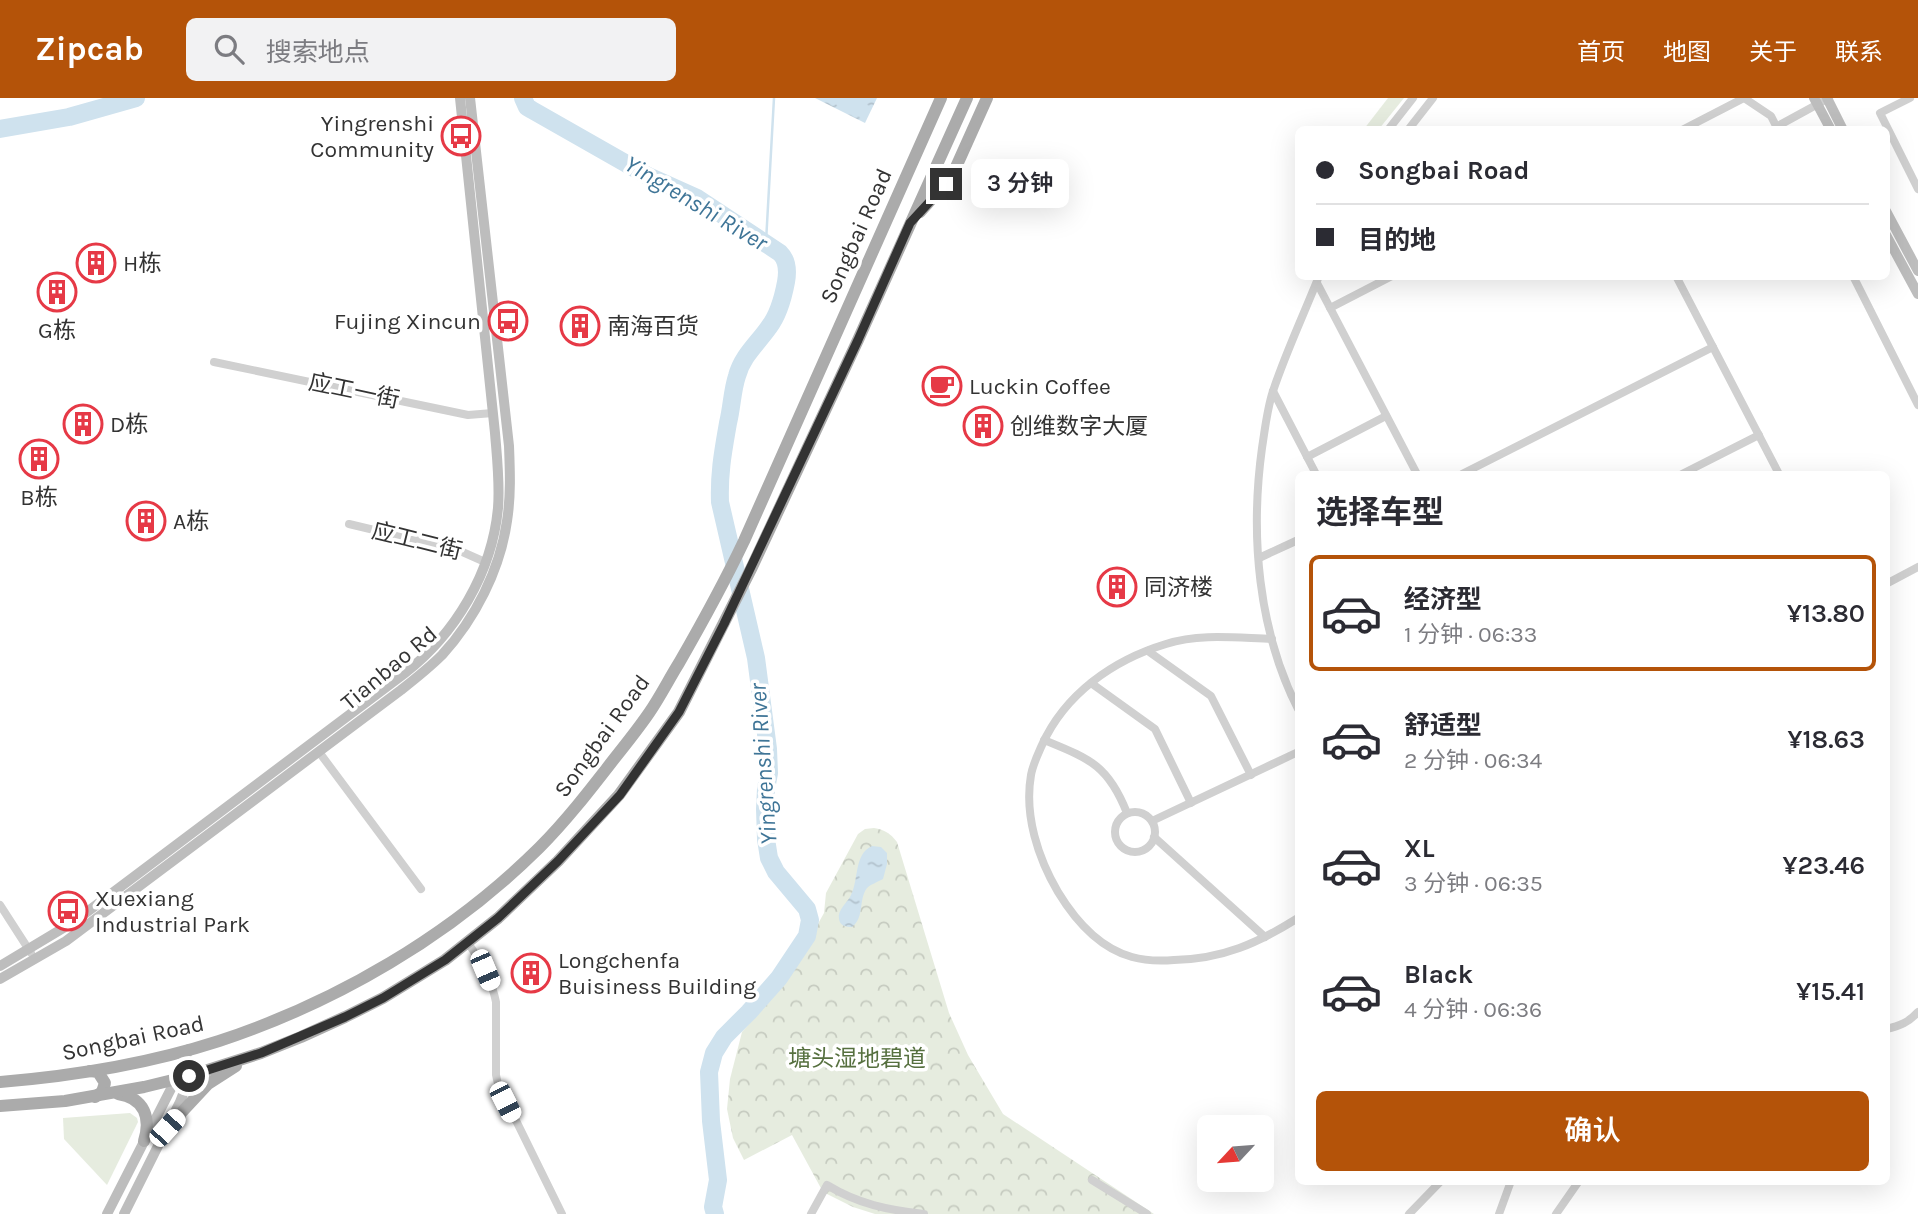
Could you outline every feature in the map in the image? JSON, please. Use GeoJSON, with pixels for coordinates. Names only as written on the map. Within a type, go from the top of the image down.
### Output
{"type":"FeatureCollection","features":[{"type":"Feature","properties":{"kind":"main road","name":"Songbai Road"},"geometry":{"type":"LineString","coordinates":[[0,1082],[90,1071],[189,1049],[267,1023],[366,978],[415,948],[467,910],[538,849],[576,808],[650,712],[716,600],[939,98]]}},
{"type":"Feature","properties":{"kind":"main road","name":"Songbai Road"},"geometry":{"type":"LineString","coordinates":[[0,1106],[94,1097],[183,1078],[261,1053],[345,1017],[383,998],[445,960],[498,918],[558,861],[620,795],[679,712],[752,567],[967,98]]}},
{"type":"Feature","properties":{"kind":"main road"},"geometry":{"type":"LineString","coordinates":[[910,223],[953,176],[987,98]]}},
{"type":"Feature","properties":{"kind":"main road"},"geometry":{"type":"LineString","coordinates":[[167,1128],[208,1084],[261,1053]]}},
{"type":"Feature","properties":{"kind":"main road"},"geometry":{"type":"LineString","coordinates":[[90,1071],[98,1072],[105,1083],[102,1093],[94,1097]]}},
{"type":"Feature","properties":{"kind":"main road"},"geometry":{"type":"LineString","coordinates":[[111,1094],[131,1097],[144,1110],[148,1120],[144,1142]]}},
{"type":"Feature","properties":{"kind":"street","name":"Tianbao Rd"},"geometry":{"type":"LineString","coordinates":[[0,979],[425,658],[462,611],[478,580],[493,536],[498,510],[498,465],[460,98]]}},
{"type":"Feature","properties":{"kind":"street","name":"Tianbao Rd"},"geometry":{"type":"LineString","coordinates":[[0,966],[74,935],[411,682],[441,656],[471,617],[500,555],[510,488],[509,446],[470,98]]}},
{"type":"Feature","properties":{"kind":"street"},"geometry":{"type":"LineString","coordinates":[[1391,126],[1413,98]]}},
{"type":"Feature","properties":{"kind":"street"},"geometry":{"type":"LineString","coordinates":[[1412,126],[1433,98]]}},
{"type":"Feature","properties":{"kind":"street"},"geometry":{"type":"LineString","coordinates":[[1690,126],[1745,98],[1771,116],[1776,126]]}},
{"type":"Feature","properties":{"kind":"street"},"geometry":{"type":"LineString","coordinates":[[1886,126],[1880,113],[1910,98]]}},
{"type":"Feature","properties":{"kind":"street"},"geometry":{"type":"LineString","coordinates":[[1780,126],[1823,99]]}},
{"type":"Feature","properties":{"kind":"street"},"geometry":{"type":"LineString","coordinates":[[1823,99],[1830,126]]}},
{"type":"Feature","properties":{"kind":"street"},"geometry":{"type":"LineString","coordinates":[[1823,99],[1840,126]]}},
{"type":"Feature","properties":{"kind":"street"},"geometry":{"type":"LineString","coordinates":[[1890,133],[1918,189]]}},
{"type":"Feature","properties":{"kind":"street"},"geometry":{"type":"LineString","coordinates":[[1890,218],[1918,271]]}},
{"type":"Feature","properties":{"kind":"street"},"geometry":{"type":"LineString","coordinates":[[1890,242],[1918,295]]}},
{"type":"Feature","properties":{"kind":"street"},"geometry":{"type":"LineString","coordinates":[[1318,280],[1330,308],[1415,471]]}},
{"type":"Feature","properties":{"kind":"street"},"geometry":{"type":"LineString","coordinates":[[1295,702],[1272,639],[1261,586],[1258,486],[1263,438],[1273,391],[1318,280]]}},
{"type":"Feature","properties":{"kind":"street"},"geometry":{"type":"LineString","coordinates":[[1330,308],[1384,280]]}},
{"type":"Feature","properties":{"kind":"street"},"geometry":{"type":"LineString","coordinates":[[1678,280],[1778,471]]}},
{"type":"Feature","properties":{"kind":"street"},"geometry":{"type":"LineString","coordinates":[[1855,280],[1918,405]]}},
{"type":"Feature","properties":{"kind":"street"},"geometry":{"type":"LineString","coordinates":[[1468,471],[1713,347]]}},
{"type":"Feature","properties":{"kind":"street","name":"应工一街"},"geometry":{"type":"LineString","coordinates":[[214,362],[468,415],[493,413]]}},
{"type":"Feature","properties":{"kind":"street"},"geometry":{"type":"LineString","coordinates":[[1273,391],[1314,471]]}},
{"type":"Feature","properties":{"kind":"street"},"geometry":{"type":"LineString","coordinates":[[1307,457],[1386,416]]}},
{"type":"Feature","properties":{"kind":"street"},"geometry":{"type":"LineString","coordinates":[[1688,471],[1759,435]]}},
{"type":"Feature","properties":{"kind":"street","name":"应工二街"},"geometry":{"type":"LineString","coordinates":[[349,524],[458,550],[485,562]]}},
{"type":"Feature","properties":{"kind":"street"},"geometry":{"type":"LineString","coordinates":[[1259,558],[1295,541]]}},
{"type":"Feature","properties":{"kind":"street"},"geometry":{"type":"LineString","coordinates":[[1890,582],[1918,567]]}},
{"type":"Feature","properties":{"kind":"street"},"geometry":{"type":"LineString","coordinates":[[1272,639],[1194,638],[1166,644],[1124,662],[1091,682],[1062,710],[1044,740],[1031,775],[1030,799],[1033,827],[1052,882],[1076,918],[1089,932],[1103,943],[1132,957],[1163,961],[1203,959],[1221,955],[1265,937],[1295,920]]}},
{"type":"Feature","properties":{"kind":"street"},"geometry":{"type":"LineString","coordinates":[[1148,651],[1211,696],[1251,775]]}},
{"type":"Feature","properties":{"kind":"street"},"geometry":{"type":"LineString","coordinates":[[1091,682],[1155,729],[1191,803]]}},
{"type":"Feature","properties":{"kind":"street"},"geometry":{"type":"LineString","coordinates":[[1044,740],[1094,764],[1113,783],[1127,813]]}},
{"type":"Feature","properties":{"kind":"street"},"geometry":{"type":"LineString","coordinates":[[319,751],[421,889]]}},
{"type":"Feature","properties":{"kind":"street"},"geometry":{"type":"LineString","coordinates":[[1152,821],[1295,753]]}},
{"type":"Feature","properties":{"kind":"street"},"geometry":{"type":"LineString","coordinates":[[1139,812],[1152,821],[1155,830],[1150,845],[1135,852],[1120,845],[1115,829],[1119,819],[1127,813],[1139,812]]}},
{"type":"Feature","properties":{"kind":"street"},"geometry":{"type":"LineString","coordinates":[[1154,837],[1265,937]]}},
{"type":"Feature","properties":{"kind":"street"},"geometry":{"type":"LineString","coordinates":[[0,905],[31,954]]}},
{"type":"Feature","properties":{"kind":"street"},"geometry":{"type":"LineString","coordinates":[[468,943],[495,994],[498,1084],[562,1214]]}},
{"type":"Feature","properties":{"kind":"street"},"geometry":{"type":"LineString","coordinates":[[1890,1028],[1902,1025],[1918,1012]]}},
{"type":"Feature","properties":{"kind":"street"},"geometry":{"type":"LineString","coordinates":[[107,1214],[144,1142],[183,1078],[189,1049]]}},
{"type":"Feature","properties":{"kind":"street"},"geometry":{"type":"LineString","coordinates":[[124,1214],[185,1089],[183,1078]]}},
{"type":"Feature","properties":{"kind":"street"},"geometry":{"type":"LineString","coordinates":[[1092,1180],[1147,1214]]}},
{"type":"Feature","properties":{"kind":"street"},"geometry":{"type":"LineString","coordinates":[[811,1214],[827,1185],[872,1206],[924,1214]]}},
{"type":"Feature","properties":{"kind":"street"},"geometry":{"type":"LineString","coordinates":[[1409,1214],[1437,1185]]}},
{"type":"Feature","properties":{"kind":"street"},"geometry":{"type":"LineString","coordinates":[[1499,1214],[1510,1185]]}},
{"type":"Feature","properties":{"kind":"street"},"geometry":{"type":"LineString","coordinates":[[1556,1214],[1576,1185]]}},
{"type":"Feature","properties":{"kind":"green space"},"geometry":{"type":"Polygon","coordinates":[[[1388,98],[1404,98],[1381,126],[1366,126],[1388,98]]]}},
{"type":"Feature","properties":{"kind":"green space","name":"塘头湿地碧道"},"geometry":{"type":"Polygon","coordinates":[[[874,828],[887,832],[897,842],[949,1013],[968,1055],[1003,1114],[1154,1214],[875,1214],[853,1207],[823,1192],[792,1135],[744,1160],[733,1138],[727,1109],[730,1079],[742,1032],[785,983],[824,913],[826,893],[858,834],[865,829],[874,828]]]}},
{"type":"Feature","properties":{"kind":"green space"},"geometry":{"type":"Polygon","coordinates":[[[130,1113],[138,1122],[107,1185],[64,1139],[63,1118],[130,1113]]]}},
{"type":"Feature","properties":{"kind":"water"},"geometry":{"type":"Polygon","coordinates":[[[815,98],[877,98],[865,123],[815,98]]]}},
{"type":"Feature","properties":{"kind":"water"},"geometry":{"type":"Polygon","coordinates":[[[872,846],[881,847],[887,853],[883,879],[867,888],[856,923],[852,927],[842,925],[840,912],[851,895],[862,855],[872,846]]]}},
{"type":"Feature","properties":{"kind":"waterway","name":"Yingrenshi River"},"geometry":{"type":"LineString","coordinates":[[0,129],[69,117],[136,98]]}},
{"type":"Feature","properties":{"kind":"waterway","name":"Yingrenshi River"},"geometry":{"type":"LineString","coordinates":[[523,98],[527,107],[532,110],[648,176],[697,198],[780,253],[787,266],[786,282],[778,311],[743,362],[735,382],[722,462],[720,502],[756,658],[768,749],[769,773],[765,809],[769,858],[776,872],[807,909],[810,920],[807,936],[779,978],[724,1037],[714,1053],[709,1072],[718,1180],[713,1207],[715,1214]]}},
{"type":"Feature","properties":{"kind":"waterway"},"geometry":{"type":"LineString","coordinates":[[766,242],[774,98]]}},
{"type":"Feature","properties":{"kind":"place","name":"Yingrenshi Community"},"geometry":{"type":"Point","coordinates":[461,136]}},
{"type":"Feature","properties":{"kind":"place","name":"H栋"},"geometry":{"type":"Point","coordinates":[96,263]}},
{"type":"Feature","properties":{"kind":"place","name":"G栋"},"geometry":{"type":"Point","coordinates":[57,292]}},
{"type":"Feature","properties":{"kind":"place","name":"Fujing Xincun"},"geometry":{"type":"Point","coordinates":[508,321]}},
{"type":"Feature","properties":{"kind":"place","name":"南海百货"},"geometry":{"type":"Point","coordinates":[580,326]}},
{"type":"Feature","properties":{"kind":"place","name":"Luckin Coffee"},"geometry":{"type":"Point","coordinates":[942,386]}},
{"type":"Feature","properties":{"kind":"place","name":"D栋"},"geometry":{"type":"Point","coordinates":[83,424]}},
{"type":"Feature","properties":{"kind":"place","name":"创维数字大厦"},"geometry":{"type":"Point","coordinates":[983,426]}},
{"type":"Feature","properties":{"kind":"place","name":"B栋"},"geometry":{"type":"Point","coordinates":[39,459]}},
{"type":"Feature","properties":{"kind":"place","name":"A栋"},"geometry":{"type":"Point","coordinates":[146,521]}},
{"type":"Feature","properties":{"kind":"place","name":"同济楼"},"geometry":{"type":"Point","coordinates":[1117,587]}},
{"type":"Feature","properties":{"kind":"place","name":"Xuexiang Industrial Park"},"geometry":{"type":"Point","coordinates":[68,911]}},
{"type":"Feature","properties":{"kind":"place","name":"Longchenfa Buisiness Building"},"geometry":{"type":"Point","coordinates":[531,973]}},
{"type":"Feature","properties":{"kind":"route"},"geometry":{"type":"LineString","coordinates":[[189,1076],[301,1037],[383,998],[445,960],[498,918],[558,861],[620,795],[679,712],[724,624],[910,223],[946,184]]}}]}
